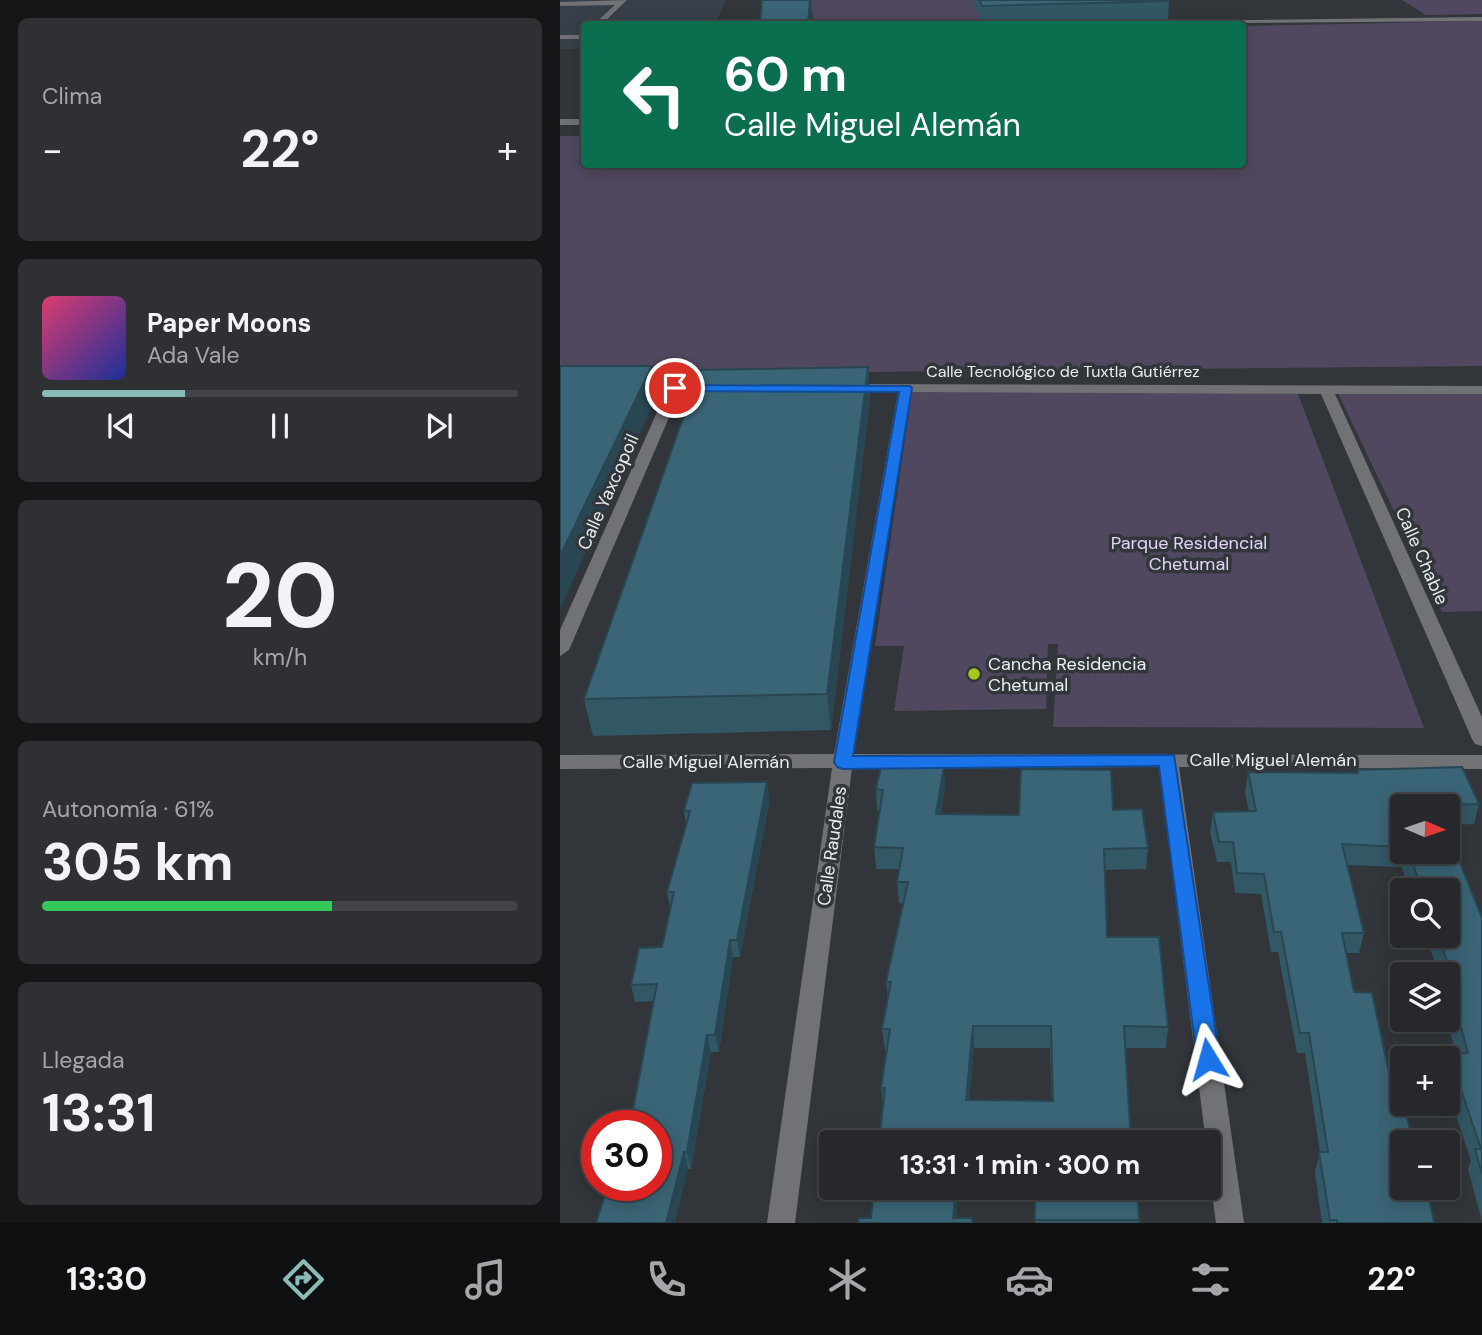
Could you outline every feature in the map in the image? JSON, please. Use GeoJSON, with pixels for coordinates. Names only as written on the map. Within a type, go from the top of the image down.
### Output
{"type":"FeatureCollection","features":[{"type":"Feature","properties":{"kind":"street"},"geometry":{"type":"LineString","coordinates":[[560,4],[622,2]]}},
{"type":"Feature","properties":{"kind":"street"},"geometry":{"type":"LineString","coordinates":[[601,21],[622,2]]}},
{"type":"Feature","properties":{"kind":"street"},"geometry":{"type":"LineString","coordinates":[[1173,15],[1180,21]]}},
{"type":"Feature","properties":{"kind":"street"},"geometry":{"type":"LineString","coordinates":[[1246,21],[1482,19]]}},
{"type":"Feature","properties":{"kind":"street"},"geometry":{"type":"LineString","coordinates":[[560,37],[581,37]]}},
{"type":"Feature","properties":{"kind":"street"},"geometry":{"type":"LineString","coordinates":[[560,122],[581,122]]}},
{"type":"Feature","properties":{"kind":"street"},"geometry":{"type":"LineString","coordinates":[[624,388],[729,388]]}},
{"type":"Feature","properties":{"kind":"street","name":"Calle Yaxcopoil"},"geometry":{"type":"LineString","coordinates":[[560,650],[675,388]]}},
{"type":"Feature","properties":{"kind":"street","name":"Calle Tecnológico de Tuxtla Gutiérrez"},"geometry":{"type":"LineString","coordinates":[[838,388],[1482,390]]}},
{"type":"Feature","properties":{"kind":"street","name":"Calle Raudales"},"geometry":{"type":"LineString","coordinates":[[781,1223],[843,762],[905,388]]}},
{"type":"Feature","properties":{"kind":"street","name":"Calle Chable"},"geometry":{"type":"LineString","coordinates":[[1326,389],[1482,739]]}},
{"type":"Feature","properties":{"kind":"street"},"geometry":{"type":"LineString","coordinates":[[1168,760],[1230,1223]]}},
{"type":"Feature","properties":{"kind":"street","name":"Calle Miguel Alemán"},"geometry":{"type":"LineString","coordinates":[[560,762],[1482,762]]}},
{"type":"Feature","properties":{"kind":"shaded area"},"geometry":{"type":"Polygon","coordinates":[[[560,0],[726,0],[716,21],[581,21],[581,49],[560,49],[560,0]]]}},
{"type":"Feature","properties":{"kind":"green space"},"geometry":{"type":"Polygon","coordinates":[[[810,0],[973,0],[984,21],[814,21],[810,0]]]}},
{"type":"Feature","properties":{"kind":"green space"},"geometry":{"type":"Polygon","coordinates":[[[1402,0],[1482,0],[1482,14],[1426,15],[1402,0]]]}},
{"type":"Feature","properties":{"kind":"green space"},"geometry":{"type":"Polygon","coordinates":[[[1482,21],[1482,366],[560,375],[560,136],[581,136],[581,168],[1246,168],[1246,26],[1482,21]]]}},
{"type":"Feature","properties":{"kind":"green space","name":"Parque Residencial Chetumal"},"geometry":{"type":"Polygon","coordinates":[[[952,389],[1298,394],[1424,728],[1053,727],[1058,644],[1048,644],[1046,709],[894,711],[904,646],[875,646],[912,392],[952,389]]]}},
{"type":"Feature","properties":{"kind":"green space"},"geometry":{"type":"Polygon","coordinates":[[[1338,393],[1482,393],[1482,611],[1442,612],[1338,393]]]}},
{"type":"Feature","properties":{"kind":"building"},"geometry":{"type":"Polygon","coordinates":[[[762,0],[810,0],[808,21],[760,21],[762,0]]]}},
{"type":"Feature","properties":{"kind":"building"},"geometry":{"type":"Polygon","coordinates":[[[979,0],[1168,0],[1169,1],[982,6],[979,0]]]}},
{"type":"Feature","properties":{"kind":"building"},"geometry":{"type":"Polygon","coordinates":[[[560,366],[652,366],[560,556],[560,366]]]}},
{"type":"Feature","properties":{"kind":"building"},"geometry":{"type":"Polygon","coordinates":[[[868,367],[827,694],[584,699],[700,370],[868,367]]]}},
{"type":"Feature","properties":{"kind":"building"},"geometry":{"type":"Polygon","coordinates":[[[882,762],[944,765],[936,814],[1019,815],[1021,769],[1111,770],[1113,810],[1142,809],[1148,848],[1104,849],[1107,937],[1159,937],[1168,1027],[1124,1026],[1130,1130],[880,1130],[885,1088],[881,1088],[890,1029],[882,1029],[891,982],[886,982],[908,882],[897,882],[903,848],[874,847],[883,790],[876,789],[882,762]],[[973,1026],[966,1100],[1053,1101],[1051,1026],[973,1026]]]}},
{"type":"Feature","properties":{"kind":"building"},"geometry":{"type":"Polygon","coordinates":[[[1462,767],[1479,804],[1460,804],[1460,794],[1390,794],[1390,846],[1342,844],[1364,933],[1342,933],[1354,992],[1372,993],[1390,1078],[1390,1116],[1407,1116],[1410,1130],[1390,1130],[1390,1200],[1429,1200],[1434,1223],[1337,1223],[1337,1220],[1330,1220],[1319,1152],[1328,1152],[1309,1033],[1300,1033],[1281,932],[1274,932],[1264,874],[1237,873],[1233,842],[1219,842],[1213,812],[1256,811],[1248,772],[1358,773],[1357,770],[1462,767]]]}},
{"type":"Feature","properties":{"kind":"building"},"geometry":{"type":"Polygon","coordinates":[[[767,782],[737,940],[730,940],[715,1035],[707,1035],[687,1152],[684,1152],[672,1199],[672,1110],[633,1110],[657,984],[631,985],[639,948],[662,947],[674,892],[667,892],[690,811],[684,811],[692,783],[767,782]]]}},
{"type":"Feature","properties":{"kind":"building"},"geometry":{"type":"Polygon","coordinates":[[[1460,863],[1482,918],[1482,1174],[1475,1149],[1481,1149],[1460,1087],[1460,1053],[1468,1053],[1460,1023],[1460,962],[1447,962],[1442,948],[1460,948],[1460,878],[1418,878],[1413,864],[1460,863]]]}},
{"type":"Feature","properties":{"kind":"building"},"geometry":{"type":"Polygon","coordinates":[[[873,1200],[955,1200],[953,1218],[972,1218],[972,1223],[858,1223],[859,1218],[871,1218],[873,1200]]]}},
{"type":"Feature","properties":{"kind":"building"},"geometry":{"type":"Polygon","coordinates":[[[1035,1200],[1138,1200],[1139,1220],[1035,1220],[1035,1200]]]}},
{"type":"Feature","properties":{"kind":"building"},"geometry":{"type":"Polygon","coordinates":[[[603,1201],[672,1201],[666,1223],[596,1223],[603,1201]]]}},
{"type":"Feature","properties":{"kind":"place","name":"Cancha Residencia Chetumal"},"geometry":{"type":"Point","coordinates":[974,674]}},
{"type":"Feature","properties":{"kind":"route"},"geometry":{"type":"LineString","coordinates":[[675,388],[905,388],[843,762],[1168,760],[1208,1059]]}}]}
